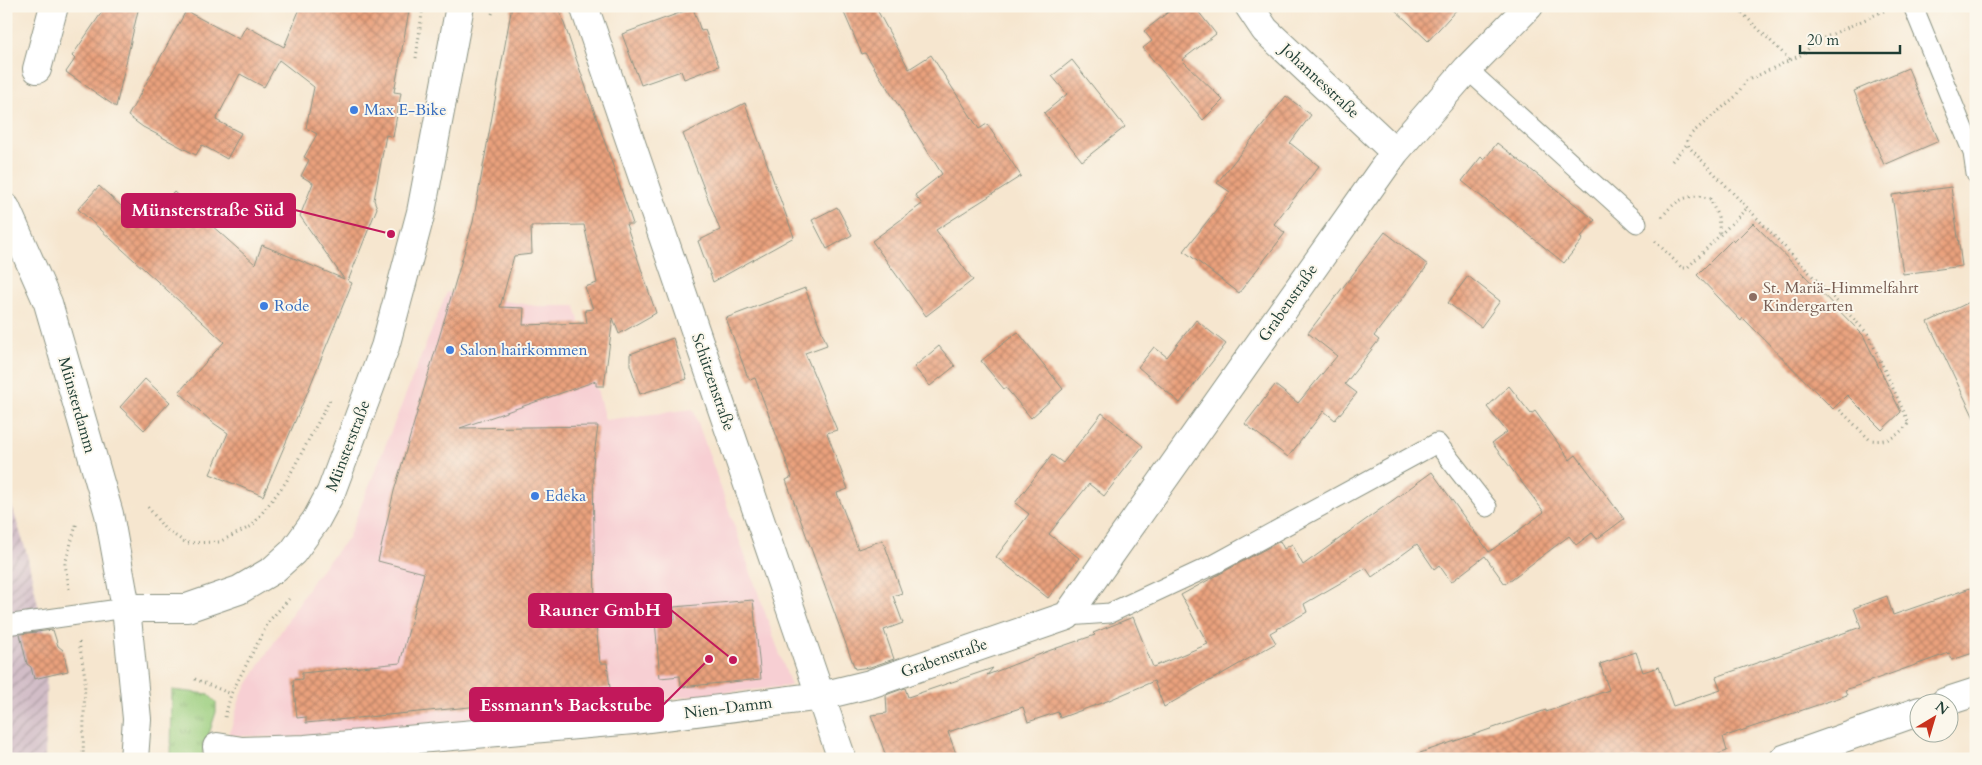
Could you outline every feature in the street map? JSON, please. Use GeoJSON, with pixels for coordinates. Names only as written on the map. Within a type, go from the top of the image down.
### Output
{"type":"FeatureCollection","features":[{"type":"Feature","properties":{"kind":"street"},"geometry":{"type":"LineString","coordinates":[[38,69],[54,6]]}},
{"type":"Feature","properties":{"kind":"street","name":"Münsterstraße"},"geometry":{"type":"LineString","coordinates":[[126,608],[187,608],[239,590],[274,570],[293,552],[316,520],[331,492],[388,338],[422,212],[460,6]]}},
{"type":"Feature","properties":{"kind":"street","name":"Schützenstraße"},"geometry":{"type":"LineString","coordinates":[[584,6],[842,759]]}},
{"type":"Feature","properties":{"kind":"street","name":"Johannesstraße"},"geometry":{"type":"LineString","coordinates":[[1249,6],[1265,30],[1395,152]]}},
{"type":"Feature","properties":{"kind":"street","name":"Grabenstraße"},"geometry":{"type":"LineString","coordinates":[[821,696],[870,684],[1067,616],[1395,152],[1467,69],[1529,6]]}},
{"type":"Feature","properties":{"kind":"street","name":"Münsterdamm"},"geometry":{"type":"LineString","coordinates":[[6,208],[48,303],[109,514],[126,608]]}},
{"type":"Feature","properties":{"kind":"street"},"geometry":{"type":"LineString","coordinates":[[126,608],[137,720],[134,759]]}},
{"type":"Feature","properties":{"kind":"street"},"geometry":{"type":"LineString","coordinates":[[1960,697],[1976,692]]}},
{"type":"Feature","properties":{"kind":"street","name":"Nien-Damm"},"geometry":{"type":"LineString","coordinates":[[217,746],[242,751],[305,749],[633,720],[821,696]]}},
{"type":"Feature","properties":{"kind":"street"},"geometry":{"type":"LineString","coordinates":[[1784,759],[1910,715]]}},
{"type":"Feature","properties":{"kind":"lane"},"geometry":{"type":"LineString","coordinates":[[1913,6],[1973,153],[1976,174]]}},
{"type":"Feature","properties":{"kind":"lane"},"geometry":{"type":"LineString","coordinates":[[1467,69],[1643,229]]}},
{"type":"Feature","properties":{"kind":"lane","name":"Grabenstraße"},"geometry":{"type":"LineString","coordinates":[[1067,616],[1110,613],[1119,609],[1214,564],[1437,443],[1488,507]]}},
{"type":"Feature","properties":{"kind":"lane"},"geometry":{"type":"LineString","coordinates":[[6,625],[126,608]]}},
{"type":"Feature","properties":{"kind":"path"},"geometry":{"type":"LineString","coordinates":[[415,63],[423,6]]}},
{"type":"Feature","properties":{"kind":"path"},"geometry":{"type":"LineString","coordinates":[[1735,6],[1790,60]]}},
{"type":"Feature","properties":{"kind":"path"},"geometry":{"type":"LineString","coordinates":[[1672,161],[1687,144],[1686,141],[1691,134],[1735,97],[1746,81],[1802,54],[1815,42],[1893,6]]}},
{"type":"Feature","properties":{"kind":"path"},"geometry":{"type":"LineString","coordinates":[[1687,144],[1868,334],[1909,423],[1896,436],[1882,441],[1870,440],[1840,410]]}},
{"type":"Feature","properties":{"kind":"path"},"geometry":{"type":"LineString","coordinates":[[1720,235],[1718,217],[1710,199],[1702,196],[1677,200],[1643,229],[1682,268],[1687,268],[1720,235],[1747,208]]}},
{"type":"Feature","properties":{"kind":"path"},"geometry":{"type":"LineString","coordinates":[[148,507],[164,528],[186,543],[219,542],[252,526],[286,482],[332,395]]}},
{"type":"Feature","properties":{"kind":"path"},"geometry":{"type":"LineString","coordinates":[[64,564],[77,522]]}},
{"type":"Feature","properties":{"kind":"path"},"geometry":{"type":"LineString","coordinates":[[83,759],[85,740],[85,677]]}},
{"type":"Feature","properties":{"kind":"path"},"geometry":{"type":"LineString","coordinates":[[195,679],[231,694]]}},
{"type":"Feature","properties":{"kind":"shaded area"},"geometry":{"type":"Polygon","coordinates":[[[447,292],[536,306],[575,306],[605,420],[693,409],[791,686],[286,738],[229,735],[241,695],[315,577],[348,538],[447,292]]]}},
{"type":"Feature","properties":{"kind":"shaded area"},"geometry":{"type":"Polygon","coordinates":[[[6,488],[27,554],[47,647],[45,759],[6,759],[6,488]]]}},
{"type":"Feature","properties":{"kind":"green space"},"geometry":{"type":"Polygon","coordinates":[[[172,690],[208,694],[216,702],[216,712],[201,759],[171,759],[172,690]]]}},
{"type":"Feature","properties":{"kind":"building"},"geometry":{"type":"Polygon","coordinates":[[[106,6],[139,6],[116,107],[66,72],[75,59],[72,56],[106,6]]]}},
{"type":"Feature","properties":{"kind":"building"},"geometry":{"type":"Polygon","coordinates":[[[301,6],[410,6],[394,92],[401,93],[393,137],[386,135],[374,200],[377,208],[348,281],[352,283],[263,496],[210,474],[228,433],[212,422],[179,392],[224,342],[78,209],[99,186],[143,226],[174,192],[255,264],[262,245],[344,279],[300,216],[313,183],[301,176],[309,160],[304,157],[317,134],[306,128],[314,87],[279,60],[264,87],[240,74],[216,120],[241,133],[227,159],[202,145],[196,155],[143,127],[128,116],[186,11],[239,39],[246,26],[284,47],[301,6]]]}},
{"type":"Feature","properties":{"kind":"building"},"geometry":{"type":"Polygon","coordinates":[[[512,6],[558,6],[633,224],[626,224],[656,313],[619,334],[613,318],[604,386],[596,386],[596,381],[460,428],[598,426],[593,463],[595,616],[600,663],[607,663],[610,688],[520,697],[521,702],[306,723],[306,717],[297,718],[293,680],[302,679],[302,673],[400,663],[424,573],[378,561],[394,491],[473,222],[512,6]],[[584,225],[531,226],[532,254],[514,256],[500,307],[524,308],[523,325],[587,323],[585,310],[593,309],[585,287],[597,283],[584,225]]]}},
{"type":"Feature","properties":{"kind":"building"},"geometry":{"type":"Polygon","coordinates":[[[841,6],[875,6],[909,69],[931,55],[979,129],[987,124],[1021,176],[936,230],[973,280],[926,316],[872,241],[922,204],[915,195],[942,174],[865,53],[862,54],[841,6]]]}},
{"type":"Feature","properties":{"kind":"building"},"geometry":{"type":"Polygon","coordinates":[[[1176,6],[1194,6],[1216,34],[1182,60],[1223,100],[1203,120],[1143,48],[1152,41],[1144,31],[1176,6]]]}},
{"type":"Feature","properties":{"kind":"building"},"geometry":{"type":"Polygon","coordinates":[[[1391,6],[1460,6],[1428,41],[1391,6]]]}},
{"type":"Feature","properties":{"kind":"building"},"geometry":{"type":"Polygon","coordinates":[[[693,8],[701,31],[705,30],[719,66],[684,79],[681,71],[641,85],[622,34],[693,8]]]}},
{"type":"Feature","properties":{"kind":"building"},"geometry":{"type":"Polygon","coordinates":[[[1072,60],[1125,127],[1082,161],[1044,113],[1067,94],[1052,76],[1072,60]]]}},
{"type":"Feature","properties":{"kind":"building"},"geometry":{"type":"Polygon","coordinates":[[[1908,68],[1939,141],[1884,165],[1854,91],[1908,68]]]}},
{"type":"Feature","properties":{"kind":"building"},"geometry":{"type":"Polygon","coordinates":[[[1286,96],[1311,115],[1290,143],[1319,166],[1274,224],[1285,233],[1239,293],[1184,251],[1230,192],[1217,183],[1286,96]]]}},
{"type":"Feature","properties":{"kind":"building"},"geometry":{"type":"Polygon","coordinates":[[[745,103],[794,237],[713,282],[698,241],[720,230],[683,134],[745,103]]]}},
{"type":"Feature","properties":{"kind":"building"},"geometry":{"type":"Polygon","coordinates":[[[1497,143],[1595,220],[1564,263],[1462,181],[1481,157],[1484,160],[1497,143]]]}},
{"type":"Feature","properties":{"kind":"building"},"geometry":{"type":"Polygon","coordinates":[[[1951,187],[1962,266],[1903,274],[1892,195],[1951,187]]]}},
{"type":"Feature","properties":{"kind":"building"},"geometry":{"type":"Polygon","coordinates":[[[837,207],[852,235],[827,249],[812,220],[837,207]]]}},
{"type":"Feature","properties":{"kind":"building","name":"St. Mariä-Himmelfahrt Kindergarten"},"geometry":{"type":"Polygon","coordinates":[[[1753,223],[1863,335],[1901,412],[1882,430],[1847,395],[1833,409],[1743,318],[1741,321],[1697,275],[1732,240],[1734,242],[1753,223]]]}},
{"type":"Feature","properties":{"kind":"building"},"geometry":{"type":"Polygon","coordinates":[[[1385,232],[1428,265],[1374,336],[1379,340],[1345,384],[1357,393],[1335,420],[1324,411],[1288,457],[1245,424],[1275,385],[1298,403],[1337,356],[1308,333],[1385,232]]]}},
{"type":"Feature","properties":{"kind":"building"},"geometry":{"type":"Polygon","coordinates":[[[1468,276],[1500,301],[1481,327],[1448,303],[1468,276]]]}},
{"type":"Feature","properties":{"kind":"building"},"geometry":{"type":"Polygon","coordinates":[[[805,288],[827,345],[805,353],[837,430],[827,433],[848,489],[837,493],[858,549],[883,540],[902,593],[893,596],[903,623],[884,630],[894,659],[870,667],[855,669],[786,480],[792,477],[755,378],[750,380],[747,375],[726,318],[805,288]]]}},
{"type":"Feature","properties":{"kind":"building"},"geometry":{"type":"Polygon","coordinates":[[[1976,299],[1976,422],[1928,322],[1976,299]]]}},
{"type":"Feature","properties":{"kind":"building"},"geometry":{"type":"Polygon","coordinates":[[[1196,320],[1226,344],[1180,403],[1138,367],[1154,347],[1167,357],[1196,320]]]}},
{"type":"Feature","properties":{"kind":"building"},"geometry":{"type":"Polygon","coordinates":[[[1018,332],[1063,389],[1031,418],[981,361],[1018,332]]]}},
{"type":"Feature","properties":{"kind":"building"},"geometry":{"type":"Polygon","coordinates":[[[673,338],[687,379],[640,394],[630,365],[630,354],[673,338]]]}},
{"type":"Feature","properties":{"kind":"building"},"geometry":{"type":"Polygon","coordinates":[[[939,346],[955,366],[930,386],[914,367],[939,346]]]}},
{"type":"Feature","properties":{"kind":"building"},"geometry":{"type":"Polygon","coordinates":[[[145,379],[170,402],[144,430],[120,407],[145,379]]]}},
{"type":"Feature","properties":{"kind":"building"},"geometry":{"type":"Polygon","coordinates":[[[1509,386],[1531,414],[1535,411],[1570,460],[1576,455],[1624,519],[1597,539],[1592,533],[1576,545],[1569,536],[1505,584],[1485,556],[1451,582],[1439,565],[1434,569],[1417,544],[1372,577],[1366,568],[1304,604],[1307,612],[1270,633],[1276,643],[1164,707],[1154,681],[1060,718],[1058,712],[1028,722],[1023,707],[948,732],[958,759],[887,759],[871,715],[887,713],[886,695],[905,688],[908,697],[993,668],[987,675],[1095,635],[1093,633],[1133,617],[1153,667],[1208,644],[1181,595],[1280,541],[1284,549],[1292,544],[1303,565],[1432,472],[1489,552],[1544,512],[1492,443],[1507,432],[1487,407],[1509,386]]]}},
{"type":"Feature","properties":{"kind":"building"},"geometry":{"type":"Polygon","coordinates":[[[1102,413],[1143,446],[1104,496],[1089,484],[1049,534],[1079,558],[1048,598],[996,557],[1029,514],[1015,503],[1052,455],[1063,463],[1102,413]]]}},
{"type":"Feature","properties":{"kind":"building"},"geometry":{"type":"Polygon","coordinates":[[[1976,586],[1976,652],[1952,660],[1949,653],[1845,690],[1847,695],[1723,737],[1727,751],[1705,759],[1418,759],[1417,754],[1609,690],[1600,664],[1636,652],[1643,672],[1659,667],[1673,706],[1721,690],[1716,677],[1861,627],[1854,608],[1887,596],[1893,615],[1976,586]]]}},
{"type":"Feature","properties":{"kind":"building"},"geometry":{"type":"Polygon","coordinates":[[[753,600],[761,679],[681,687],[680,676],[660,678],[655,621],[675,619],[674,607],[753,600]]]}},
{"type":"Feature","properties":{"kind":"building"},"geometry":{"type":"Polygon","coordinates":[[[53,630],[58,646],[63,650],[68,671],[34,679],[31,667],[27,664],[20,634],[53,630]]]}},
{"type":"Feature","properties":{"kind":"place","name":"Max E-Bike"},"geometry":{"type":"Point","coordinates":[354,110]}},
{"type":"Feature","properties":{"kind":"place","name":"Münsterstraße Süd"},"geometry":{"type":"Point","coordinates":[391,234]}},
{"type":"Feature","properties":{"kind":"place","name":"St. Mariä-Himmelfahrt Kindergarten"},"geometry":{"type":"Point","coordinates":[1753,297]}},
{"type":"Feature","properties":{"kind":"place","name":"Rode"},"geometry":{"type":"Point","coordinates":[264,306]}},
{"type":"Feature","properties":{"kind":"place","name":"Salon hairkommen"},"geometry":{"type":"Point","coordinates":[450,350]}},
{"type":"Feature","properties":{"kind":"place","name":"Edeka"},"geometry":{"type":"Point","coordinates":[535,496]}},
{"type":"Feature","properties":{"kind":"place","name":"Essmann's Backstube"},"geometry":{"type":"Point","coordinates":[709,659]}},
{"type":"Feature","properties":{"kind":"place","name":"Rauner GmbH"},"geometry":{"type":"Point","coordinates":[733,660]}}]}
